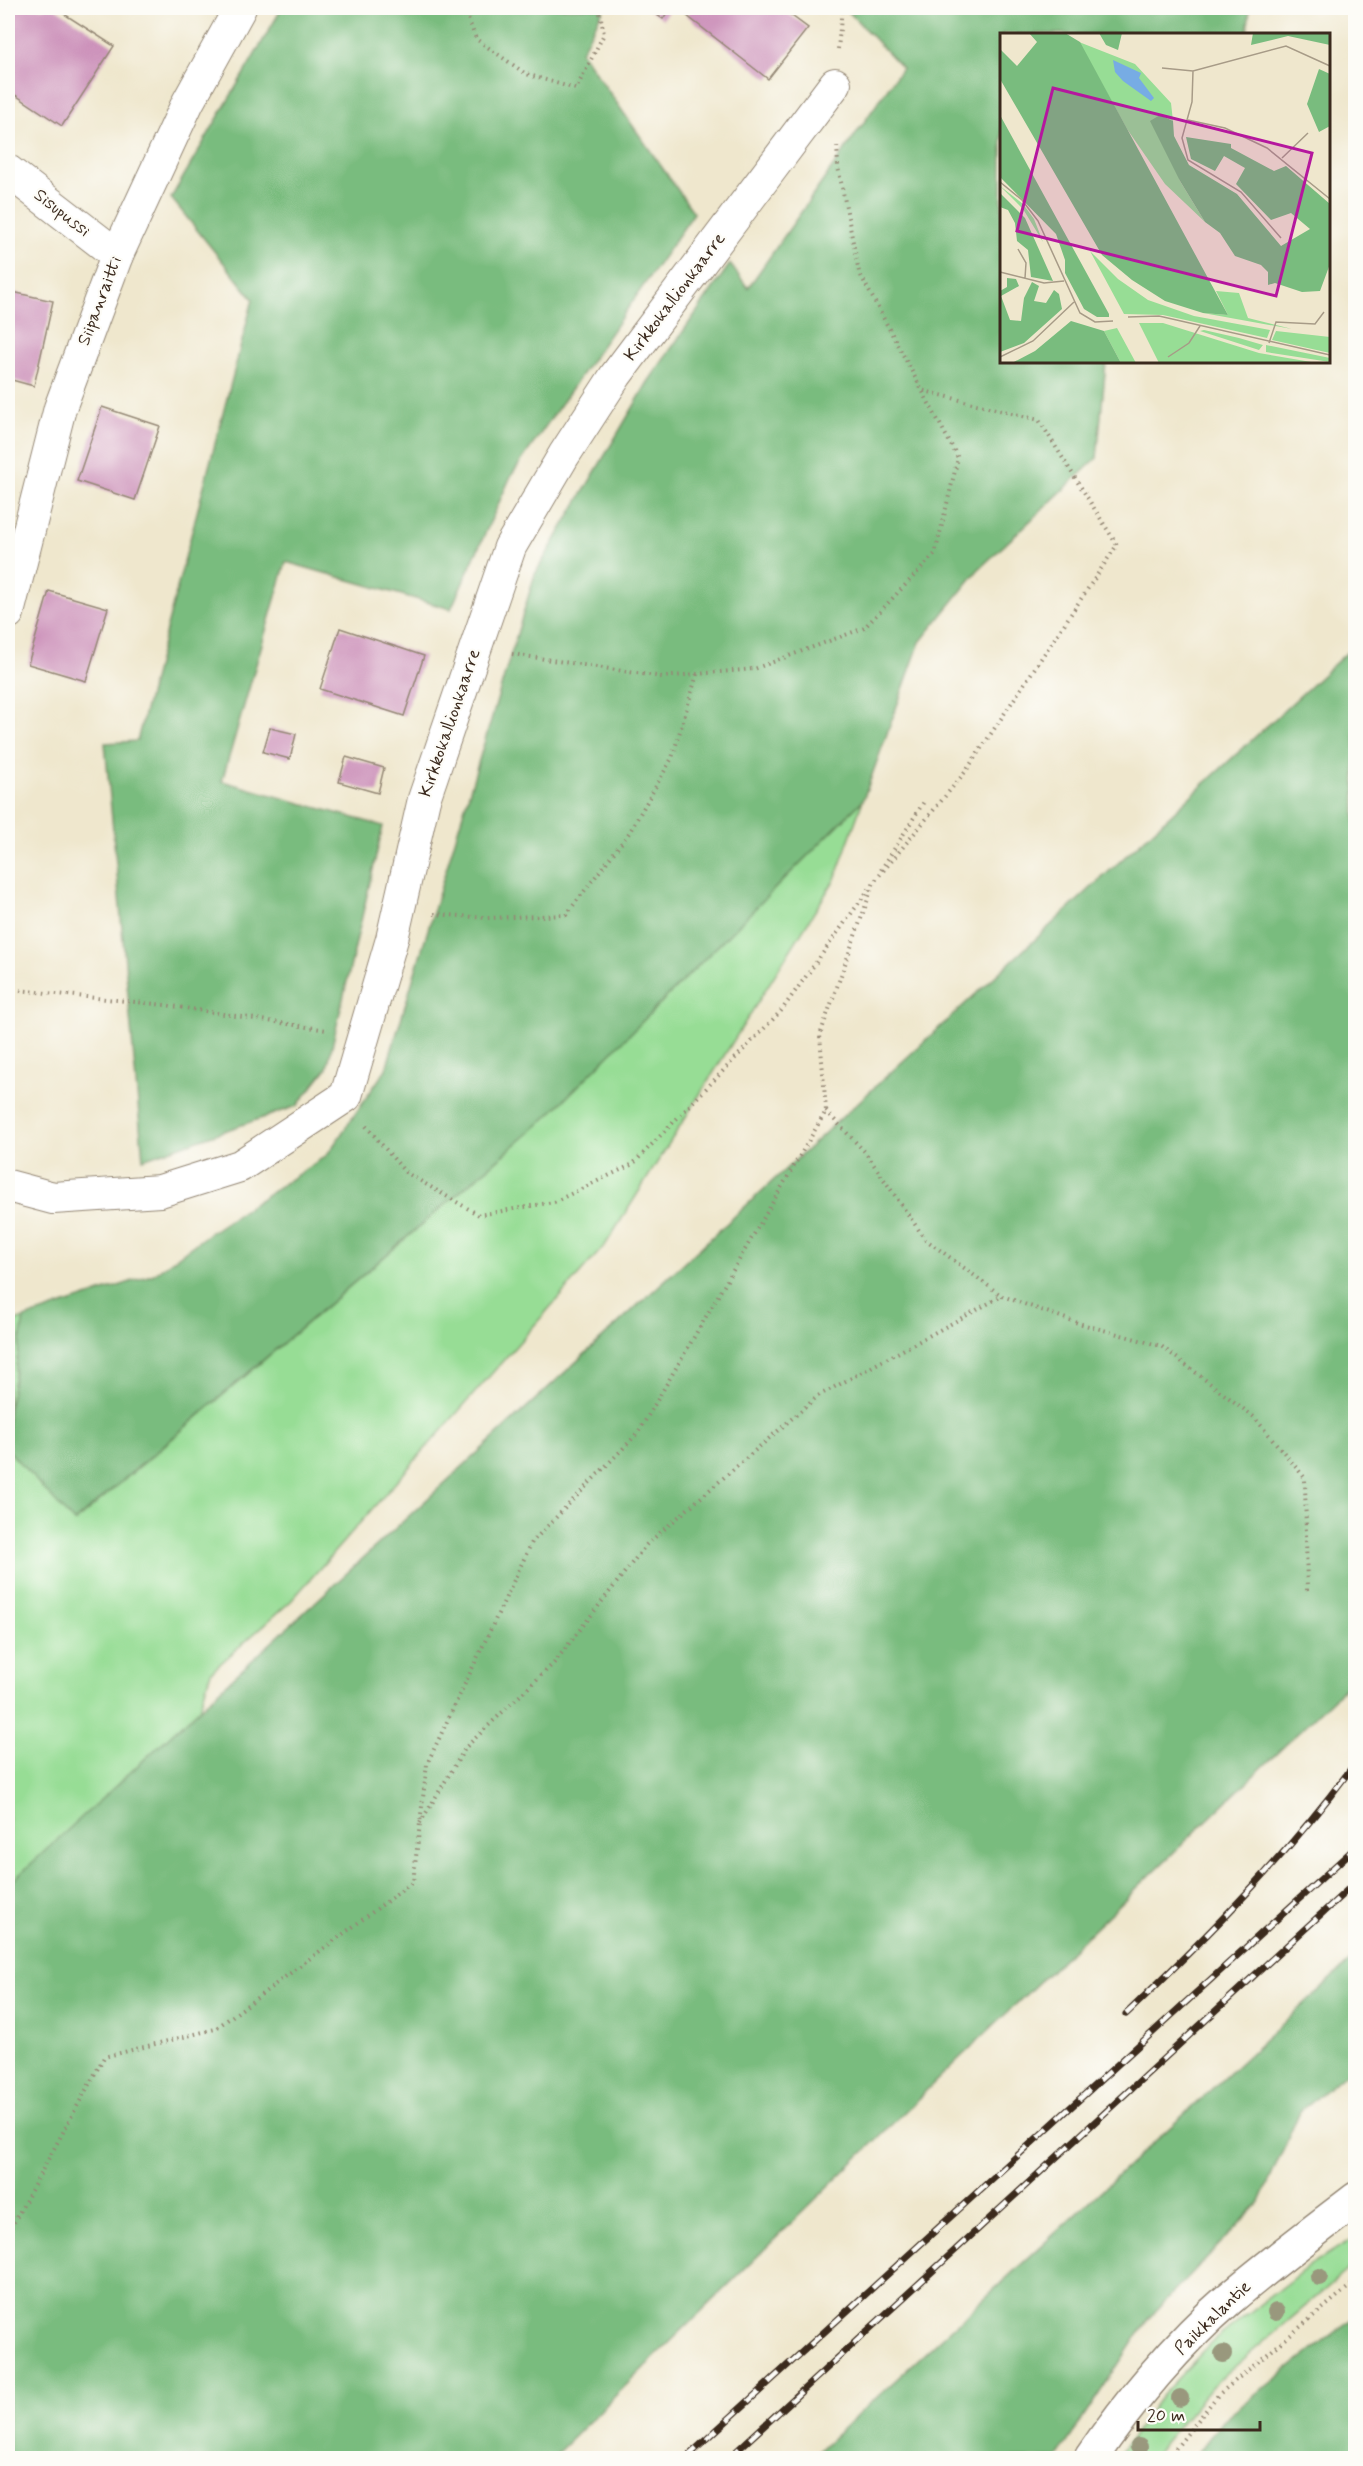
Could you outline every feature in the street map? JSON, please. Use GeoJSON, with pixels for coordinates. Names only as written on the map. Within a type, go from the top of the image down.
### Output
{"type":"FeatureCollection","features":[{"type":"Feature","properties":{"kind":"street","name":"Siipanraitti"},"geometry":{"type":"LineString","coordinates":[[8,613],[60,408],[117,255],[188,102],[240,8]]}},
{"type":"Feature","properties":{"kind":"street","name":"Kirkkokallionkaarre"},"geometry":{"type":"LineString","coordinates":[[346,1096],[398,911],[424,799],[510,547],[564,455],[616,375],[835,84]]}},
{"type":"Feature","properties":{"kind":"street","name":"Sisupussi"},"geometry":{"type":"LineString","coordinates":[[8,171],[117,255]]}},
{"type":"Feature","properties":{"kind":"street"},"geometry":{"type":"LineString","coordinates":[[8,1186],[53,1198],[160,1191],[240,1166],[346,1096]]}},
{"type":"Feature","properties":{"kind":"street","name":"Paikkalantie"},"geometry":{"type":"LineString","coordinates":[[1091,2458],[1110,2431],[1167,2362],[1228,2301],[1356,2199]]}},
{"type":"Feature","properties":{"kind":"path"},"geometry":{"type":"LineString","coordinates":[[464,8],[476,39],[526,74],[576,90],[604,34],[599,8]]}},
{"type":"Feature","properties":{"kind":"path"},"geometry":{"type":"LineString","coordinates":[[476,649],[662,677],[754,669],[864,628],[935,554],[958,458],[859,272],[838,166],[835,84],[842,8]]}},
{"type":"Feature","properties":{"kind":"path"},"geometry":{"type":"LineString","coordinates":[[346,1096],[352,1110],[405,1172],[479,1215],[554,1202],[633,1164],[781,1011],[874,882],[966,771],[1117,545],[1039,420],[921,390]]}},
{"type":"Feature","properties":{"kind":"path"},"geometry":{"type":"LineString","coordinates":[[398,911],[487,918],[566,915],[629,833],[672,758],[697,674]]}},
{"type":"Feature","properties":{"kind":"path"},"geometry":{"type":"LineString","coordinates":[[8,2233],[104,2057],[215,2029],[413,1882],[427,1764],[532,1542],[638,1433],[826,1111],[820,1035],[874,882],[925,800]]}},
{"type":"Feature","properties":{"kind":"path"},"geometry":{"type":"LineString","coordinates":[[8,990],[165,1005],[363,1037]]}},
{"type":"Feature","properties":{"kind":"path"},"geometry":{"type":"LineString","coordinates":[[826,1111],[866,1152],[925,1239],[1002,1296],[1078,1323],[1161,1346],[1254,1417],[1305,1478],[1307,1593]]}},
{"type":"Feature","properties":{"kind":"path"},"geometry":{"type":"LineString","coordinates":[[419,1824],[466,1747],[554,1663],[646,1545],[818,1396],[1002,1296]]}},
{"type":"Feature","properties":{"kind":"path"},"geometry":{"type":"LineString","coordinates":[[1168,2458],[1218,2395],[1356,2281]]}},
{"type":"Feature","properties":{"kind":"green space"},"geometry":{"type":"Polygon","coordinates":[[[282,8],[604,8],[581,52],[694,213],[511,476],[451,609],[286,562],[222,781],[383,826],[327,1068],[297,1106],[143,1159],[105,743],[137,741],[253,299],[171,198],[282,8]]]}},
{"type":"Feature","properties":{"kind":"green space"},"geometry":{"type":"Polygon","coordinates":[[[845,8],[1250,8],[1247,33],[1000,33],[1000,363],[1106,363],[1097,458],[978,570],[920,642],[863,800],[545,1119],[74,1522],[8,1450],[8,1414],[24,1318],[154,1274],[211,1232],[327,1155],[386,1069],[535,574],[648,382],[730,264],[748,288],[902,68],[845,8]]]}},
{"type":"Feature","properties":{"kind":"green space"},"geometry":{"type":"Polygon","coordinates":[[[1355,645],[1355,1678],[938,2079],[552,2458],[8,2458],[8,1885],[1355,645]]]}},
{"type":"Feature","properties":{"kind":"green space"},"geometry":{"type":"Polygon","coordinates":[[[863,800],[835,879],[606,1244],[291,1601],[211,1672],[199,1709],[8,1886],[8,1450],[75,1522],[545,1119],[863,800]]]}},
{"type":"Feature","properties":{"kind":"green space"},"geometry":{"type":"Polygon","coordinates":[[[24,1318],[8,1414],[8,1324],[24,1318]]]}},
{"type":"Feature","properties":{"kind":"green space"},"geometry":{"type":"Polygon","coordinates":[[[1355,1957],[1355,2066],[1300,2111],[1260,2202],[1148,2319],[1057,2458],[811,2458],[1355,1957]]]}},
{"type":"Feature","properties":{"kind":"green space"},"geometry":{"type":"Polygon","coordinates":[[[1355,2237],[1355,2264],[1212,2386],[1151,2458],[1117,2458],[1161,2396],[1213,2341],[1310,2265],[1355,2237]]]}},
{"type":"Feature","properties":{"kind":"green space"},"geometry":{"type":"Polygon","coordinates":[[[1355,2317],[1355,2458],[1194,2458],[1222,2421],[1355,2317]]]}},
{"type":"Feature","properties":{"kind":"building"},"geometry":{"type":"Polygon","coordinates":[[[8,8],[55,8],[114,46],[62,126],[8,90],[8,8]]]}},
{"type":"Feature","properties":{"kind":"building"},"geometry":{"type":"Polygon","coordinates":[[[646,8],[670,8],[663,19],[646,8]]]}},
{"type":"Feature","properties":{"kind":"building"},"geometry":{"type":"Polygon","coordinates":[[[691,8],[781,8],[808,28],[768,79],[686,15],[691,8]]]}},
{"type":"Feature","properties":{"kind":"building"},"geometry":{"type":"Polygon","coordinates":[[[8,291],[53,301],[34,386],[8,379],[8,291]]]}},
{"type":"Feature","properties":{"kind":"building"},"geometry":{"type":"Polygon","coordinates":[[[102,407],[160,426],[135,500],[77,481],[102,407]]]}},
{"type":"Feature","properties":{"kind":"building"},"geometry":{"type":"Polygon","coordinates":[[[49,591],[108,608],[86,681],[28,664],[49,591]]]}},
{"type":"Feature","properties":{"kind":"building"},"geometry":{"type":"Polygon","coordinates":[[[340,628],[424,656],[404,716],[320,689],[340,628]]]}},
{"type":"Feature","properties":{"kind":"building"},"geometry":{"type":"Polygon","coordinates":[[[270,728],[296,734],[290,759],[263,752],[270,728]]]}},
{"type":"Feature","properties":{"kind":"building"},"geometry":{"type":"Polygon","coordinates":[[[346,757],[384,768],[378,793],[339,782],[346,757]]]}},
{"type":"Feature","properties":{"kind":"railway"},"geometry":{"type":"LineString","coordinates":[[1126,2014],[1247,1893],[1303,1830],[1356,1762]]}},
{"type":"Feature","properties":{"kind":"railway"},"geometry":{"type":"LineString","coordinates":[[686,2458],[1356,1847]]}},
{"type":"Feature","properties":{"kind":"railway"},"geometry":{"type":"LineString","coordinates":[[729,2458],[1356,1882]]}}]}
